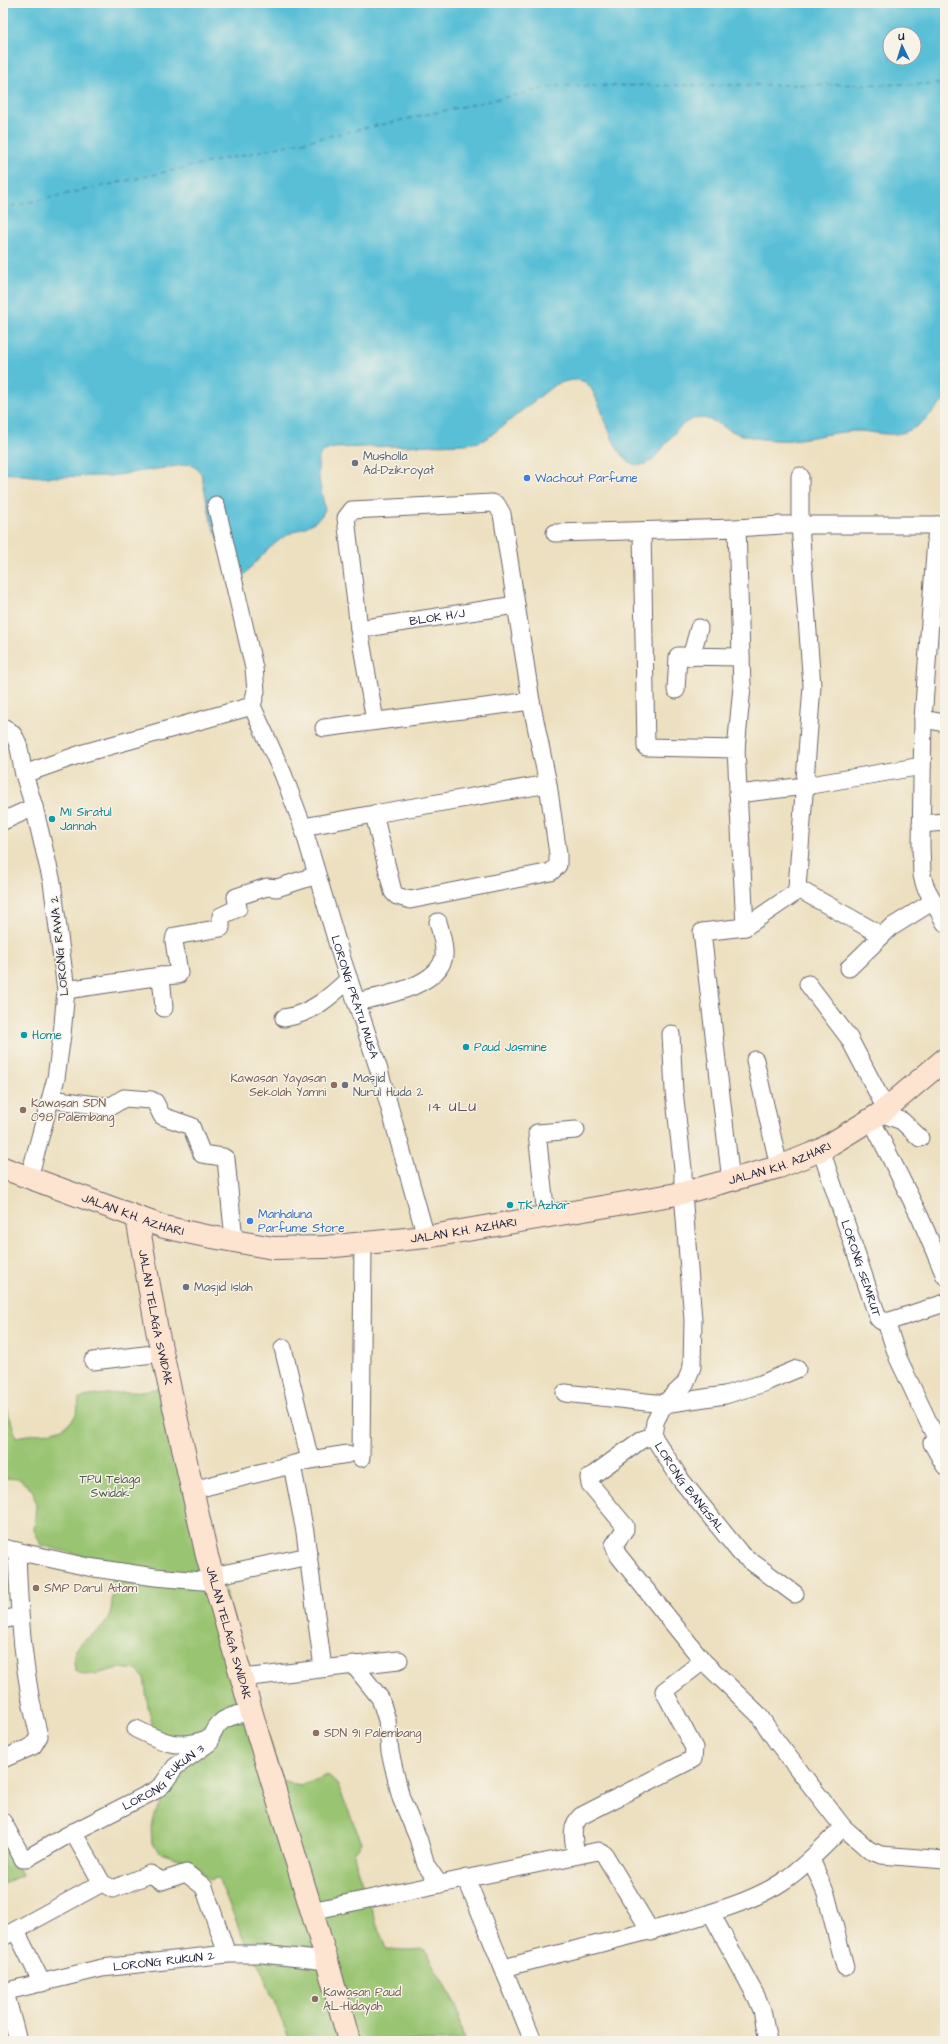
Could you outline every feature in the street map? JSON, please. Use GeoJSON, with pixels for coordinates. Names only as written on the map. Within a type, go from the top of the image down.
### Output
{"type":"FeatureCollection","features":[{"type":"Feature","properties":{"kind":"street"},"geometry":{"type":"LineString","coordinates":[[800,476],[800,525],[812,686],[796,888],[885,932]]}},
{"type":"Feature","properties":{"kind":"street"},"geometry":{"type":"LineString","coordinates":[[374,814],[393,892],[397,896],[410,900],[551,872],[558,866],[558,854],[548,784],[531,702],[502,514],[497,505],[492,503],[352,510],[346,518],[345,523],[359,629],[375,721]]}},
{"type":"Feature","properties":{"kind":"street"},"geometry":{"type":"LineString","coordinates":[[24,774],[84,754],[252,706],[256,691],[254,668],[216,505]]}},
{"type":"Feature","properties":{"kind":"street"},"geometry":{"type":"LineString","coordinates":[[555,533],[737,528],[781,525],[941,525],[923,719],[921,824],[922,875],[932,902],[945,923]]}},
{"type":"Feature","properties":{"kind":"street"},"geometry":{"type":"LineString","coordinates":[[737,528],[742,687],[736,749],[745,926]]}},
{"type":"Feature","properties":{"kind":"street"},"geometry":{"type":"LineString","coordinates":[[642,531],[646,747],[736,749]]}},
{"type":"Feature","properties":{"kind":"street","name":"BLOK H/J"},"geometry":{"type":"LineString","coordinates":[[359,629],[516,605]]}},
{"type":"Feature","properties":{"kind":"street"},"geometry":{"type":"LineString","coordinates":[[691,656],[699,628]]}},
{"type":"Feature","properties":{"kind":"street"},"geometry":{"type":"LineString","coordinates":[[676,690],[678,656],[741,657]]}},
{"type":"Feature","properties":{"kind":"street"},"geometry":{"type":"LineString","coordinates":[[324,728],[531,702]]}},
{"type":"Feature","properties":{"kind":"street","name":"LORONG PRATU MUSA"},"geometry":{"type":"LineString","coordinates":[[252,706],[283,774],[303,827],[356,1002],[379,1070],[426,1237]]}},
{"type":"Feature","properties":{"kind":"street"},"geometry":{"type":"LineString","coordinates":[[923,719],[945,723]]}},
{"type":"Feature","properties":{"kind":"street","name":"LORONG RAWA 2"},"geometry":{"type":"LineString","coordinates":[[3,727],[11,732],[19,743],[24,774],[34,807],[52,882],[66,990],[62,1035],[51,1099],[29,1178]]}},
{"type":"Feature","properties":{"kind":"street"},"geometry":{"type":"LineString","coordinates":[[738,794],[805,786],[922,766]]}},
{"type":"Feature","properties":{"kind":"street"},"geometry":{"type":"LineString","coordinates":[[303,827],[548,784]]}},
{"type":"Feature","properties":{"kind":"street"},"geometry":{"type":"LineString","coordinates":[[3,821],[34,807]]}},
{"type":"Feature","properties":{"kind":"street"},"geometry":{"type":"LineString","coordinates":[[921,824],[945,822]]}},
{"type":"Feature","properties":{"kind":"street"},"geometry":{"type":"LineString","coordinates":[[66,990],[161,976],[178,975],[180,973],[174,941],[175,936],[221,928],[221,916],[238,908],[236,897],[267,887],[277,888],[317,875]]}},
{"type":"Feature","properties":{"kind":"street"},"geometry":{"type":"LineString","coordinates":[[731,1181],[702,932],[745,926],[792,895]]}},
{"type":"Feature","properties":{"kind":"street"},"geometry":{"type":"LineString","coordinates":[[849,968],[885,932],[932,902]]}},
{"type":"Feature","properties":{"kind":"street"},"geometry":{"type":"LineString","coordinates":[[356,1002],[408,988],[426,980],[442,963],[444,954],[438,922]]}},
{"type":"Feature","properties":{"kind":"street"},"geometry":{"type":"LineString","coordinates":[[161,976],[164,1008]]}},
{"type":"Feature","properties":{"kind":"street"},"geometry":{"type":"LineString","coordinates":[[284,1018],[305,1014],[321,1003],[349,978]]}},
{"type":"Feature","properties":{"kind":"street"},"geometry":{"type":"LineString","coordinates":[[808,984],[849,1038],[884,1109],[920,1217],[945,1276]]}},
{"type":"Feature","properties":{"kind":"street","name":"LORONG BANGSAL"},"geometry":{"type":"LineString","coordinates":[[671,1034],[674,1091],[683,1168],[683,1193],[693,1320],[692,1368],[685,1384],[664,1404],[655,1422],[653,1436],[681,1480],[741,1554],[795,1594]]}},
{"type":"Feature","properties":{"kind":"street","name":"JALAN K.H. AZHARI"},"geometry":{"type":"LineString","coordinates":[[3,1168],[137,1218],[201,1235],[273,1248],[325,1247],[426,1237],[683,1193],[779,1168],[821,1150],[884,1109],[945,1059]]}},
{"type":"Feature","properties":{"kind":"street"},"geometry":{"type":"LineString","coordinates":[[755,1060],[779,1168]]}},
{"type":"Feature","properties":{"kind":"street"},"geometry":{"type":"LineString","coordinates":[[51,1099],[104,1106],[113,1105],[124,1098],[150,1100],[155,1102],[162,1116],[191,1126],[202,1154],[223,1157],[226,1159],[234,1240]]}},
{"type":"Feature","properties":{"kind":"street"},"geometry":{"type":"LineString","coordinates":[[884,1109],[902,1120],[920,1138]]}},
{"type":"Feature","properties":{"kind":"street"},"geometry":{"type":"LineString","coordinates":[[546,1216],[537,1133],[576,1130]]}},
{"type":"Feature","properties":{"kind":"street","name":"LORONG SEMRUT"},"geometry":{"type":"LineString","coordinates":[[821,1150],[878,1318],[886,1322],[945,1304]]}},
{"type":"Feature","properties":{"kind":"street","name":"JALAN TELAGA SWIDAK"},"geometry":{"type":"LineString","coordinates":[[137,1218],[162,1353],[213,1579],[251,1711],[327,1961],[349,2041]]}},
{"type":"Feature","properties":{"kind":"street"},"geometry":{"type":"LineString","coordinates":[[193,1490],[310,1460],[354,1456],[363,1243]]}},
{"type":"Feature","properties":{"kind":"street"},"geometry":{"type":"LineString","coordinates":[[886,1322],[898,1358],[936,1438],[932,1443],[945,1466]]}},
{"type":"Feature","properties":{"kind":"street"},"geometry":{"type":"LineString","coordinates":[[283,1348],[310,1460]]}},
{"type":"Feature","properties":{"kind":"street"},"geometry":{"type":"LineString","coordinates":[[94,1361],[162,1353]]}},
{"type":"Feature","properties":{"kind":"street"},"geometry":{"type":"LineString","coordinates":[[565,1392],[664,1404],[725,1395],[761,1384],[797,1369]]}},
{"type":"Feature","properties":{"kind":"street"},"geometry":{"type":"LineString","coordinates":[[653,1436],[646,1437],[631,1446],[590,1476],[589,1481],[625,1526],[625,1529],[614,1545],[618,1555],[703,1661],[758,1714],[776,1742],[843,1828],[870,1850],[881,1856],[945,1860]]}},
{"type":"Feature","properties":{"kind":"street"},"geometry":{"type":"LineString","coordinates":[[292,1465],[309,1556],[324,1668]]}},
{"type":"Feature","properties":{"kind":"street"},"geometry":{"type":"LineString","coordinates":[[3,1759],[33,1746],[39,1736],[11,1618],[10,1549],[88,1567],[155,1577],[213,1579],[309,1556]]}},
{"type":"Feature","properties":{"kind":"street"},"geometry":{"type":"LineString","coordinates":[[242,1678],[353,1664],[399,1660]]}},
{"type":"Feature","properties":{"kind":"street"},"geometry":{"type":"LineString","coordinates":[[576,1855],[572,1833],[576,1820],[581,1816],[693,1759],[694,1748],[664,1691],[703,1661]]}},
{"type":"Feature","properties":{"kind":"street"},"geometry":{"type":"LineString","coordinates":[[353,1664],[380,1698],[387,1720],[391,1758],[401,1798],[418,1838],[426,1865],[439,1884]]}},
{"type":"Feature","properties":{"kind":"street"},"geometry":{"type":"LineString","coordinates":[[209,1740],[220,1721],[251,1711]]}},
{"type":"Feature","properties":{"kind":"street","name":"LORONG RUKUN 3"},"geometry":{"type":"LineString","coordinates":[[136,1730],[165,1743],[175,1745],[186,1746],[209,1740]]}},
{"type":"Feature","properties":{"kind":"street","name":"LORONG RUKUN 3"},"geometry":{"type":"LineString","coordinates":[[5,1826],[24,1860],[69,1834],[156,1790],[163,1784],[175,1767],[210,1743],[209,1740]]}},
{"type":"Feature","properties":{"kind":"street"},"geometry":{"type":"LineString","coordinates":[[504,1968],[569,1950],[651,1932],[748,1900],[782,1882],[811,1859],[843,1828]]}},
{"type":"Feature","properties":{"kind":"street"},"geometry":{"type":"LineString","coordinates":[[69,1834],[102,1883],[109,1889],[113,1889],[150,1874],[154,1874],[162,1881],[188,1873],[196,1883],[204,1888],[226,1954]]}},
{"type":"Feature","properties":{"kind":"street"},"geometry":{"type":"LineString","coordinates":[[312,1911],[594,1851],[604,1854],[651,1932]]}},
{"type":"Feature","properties":{"kind":"street"},"geometry":{"type":"LineString","coordinates":[[811,1859],[826,1894],[845,1967]]}},
{"type":"Feature","properties":{"kind":"street"},"geometry":{"type":"LineString","coordinates":[[466,1878],[533,2041]]}},
{"type":"Feature","properties":{"kind":"street"},"geometry":{"type":"LineString","coordinates":[[42,1983],[9,1934],[102,1883]]}},
{"type":"Feature","properties":{"kind":"street"},"geometry":{"type":"LineString","coordinates":[[711,1913],[757,1998],[762,2010],[768,2041]]}},
{"type":"Feature","properties":{"kind":"street","name":"LORONG RUKUN 2"},"geometry":{"type":"LineString","coordinates":[[4,1992],[102,1968],[226,1954],[262,1954],[327,1961]]}},
{"type":"Feature","properties":{"kind":"street"},"geometry":{"type":"LineString","coordinates":[[4,1992],[18,2041]]}},
{"type":"Feature","properties":{"kind":"green space","name":"TPU Telaga Swidak"},"geometry":{"type":"Polygon","coordinates":[[[164,1387],[282,1781],[300,1786],[328,1775],[337,1783],[362,1843],[354,1853],[357,1869],[386,1949],[424,1949],[456,2005],[464,2041],[290,2041],[260,1967],[248,1949],[218,1878],[209,1880],[195,1865],[161,1853],[152,1843],[151,1829],[155,1814],[179,1772],[186,1737],[154,1732],[148,1707],[144,1678],[136,1670],[119,1668],[96,1674],[84,1675],[75,1671],[74,1657],[76,1649],[102,1627],[109,1616],[112,1601],[112,1577],[110,1563],[41,1545],[34,1530],[36,1505],[33,1491],[19,1479],[3,1478],[3,1404],[6,1404],[16,1437],[58,1430],[73,1419],[77,1410],[79,1398],[143,1391],[164,1387]]]}},
{"type":"Feature","properties":{"kind":"green space"},"geometry":{"type":"Polygon","coordinates":[[[3,1836],[22,1875],[3,1884],[3,1836]]]}},
{"type":"Feature","properties":{"kind":"water"},"geometry":{"type":"Polygon","coordinates":[[[3,3],[945,3],[945,400],[922,423],[911,430],[894,434],[851,431],[791,440],[772,440],[742,435],[710,420],[701,418],[690,420],[681,426],[651,461],[642,465],[633,464],[622,456],[619,451],[610,434],[594,393],[589,386],[585,382],[577,380],[560,383],[553,386],[490,436],[480,442],[465,444],[334,448],[325,451],[320,455],[318,460],[325,509],[319,519],[281,539],[243,576],[236,580],[211,521],[201,473],[190,464],[111,476],[42,477],[3,473],[3,3]]]}},
{"type":"Feature","properties":{"kind":"ferry route"},"geometry":{"type":"LineString","coordinates":[[3,208],[556,86],[945,84]]}},
{"type":"Feature","properties":{"kind":"place","name":"Musholla Ad-Dzikroyat"},"geometry":{"type":"Point","coordinates":[355,463]}},
{"type":"Feature","properties":{"kind":"place","name":"Wachout Parfume"},"geometry":{"type":"Point","coordinates":[527,478]}},
{"type":"Feature","properties":{"kind":"place","name":"MI Siratul Jannah"},"geometry":{"type":"Point","coordinates":[52,819]}},
{"type":"Feature","properties":{"kind":"place","name":"Home"},"geometry":{"type":"Point","coordinates":[24,1035]}},
{"type":"Feature","properties":{"kind":"place","name":"Paud Jasmine"},"geometry":{"type":"Point","coordinates":[466,1047]}},
{"type":"Feature","properties":{"kind":"place","name":"Kawasan Yayasan Sekolah Yamni"},"geometry":{"type":"Point","coordinates":[334,1085]}},
{"type":"Feature","properties":{"kind":"place","name":"Masjid Nurul Huda 2"},"geometry":{"type":"Point","coordinates":[345,1085]}},
{"type":"Feature","properties":{"kind":"place","name":"Kawasan SDN 098 Palembang"},"geometry":{"type":"Point","coordinates":[23,1110]}},
{"type":"Feature","properties":{"kind":"place","name":"TK Azhar"},"geometry":{"type":"Point","coordinates":[510,1205]}},
{"type":"Feature","properties":{"kind":"place","name":"Manhaluna Parfume Store"},"geometry":{"type":"Point","coordinates":[250,1221]}},
{"type":"Feature","properties":{"kind":"place","name":"Masjid Islah"},"geometry":{"type":"Point","coordinates":[186,1287]}},
{"type":"Feature","properties":{"kind":"place","name":"SMP Darul Aitam"},"geometry":{"type":"Point","coordinates":[36,1588]}},
{"type":"Feature","properties":{"kind":"place","name":"SDN 91 Palembang"},"geometry":{"type":"Point","coordinates":[316,1733]}},
{"type":"Feature","properties":{"kind":"place","name":"Kawasan Paud AL-Hidayah"},"geometry":{"type":"Point","coordinates":[315,1999]}},
{"type":"Feature","properties":{"kind":"district","name":"14 ULU"},"geometry":{"type":"Point","coordinates":[453,1106]}}]}
